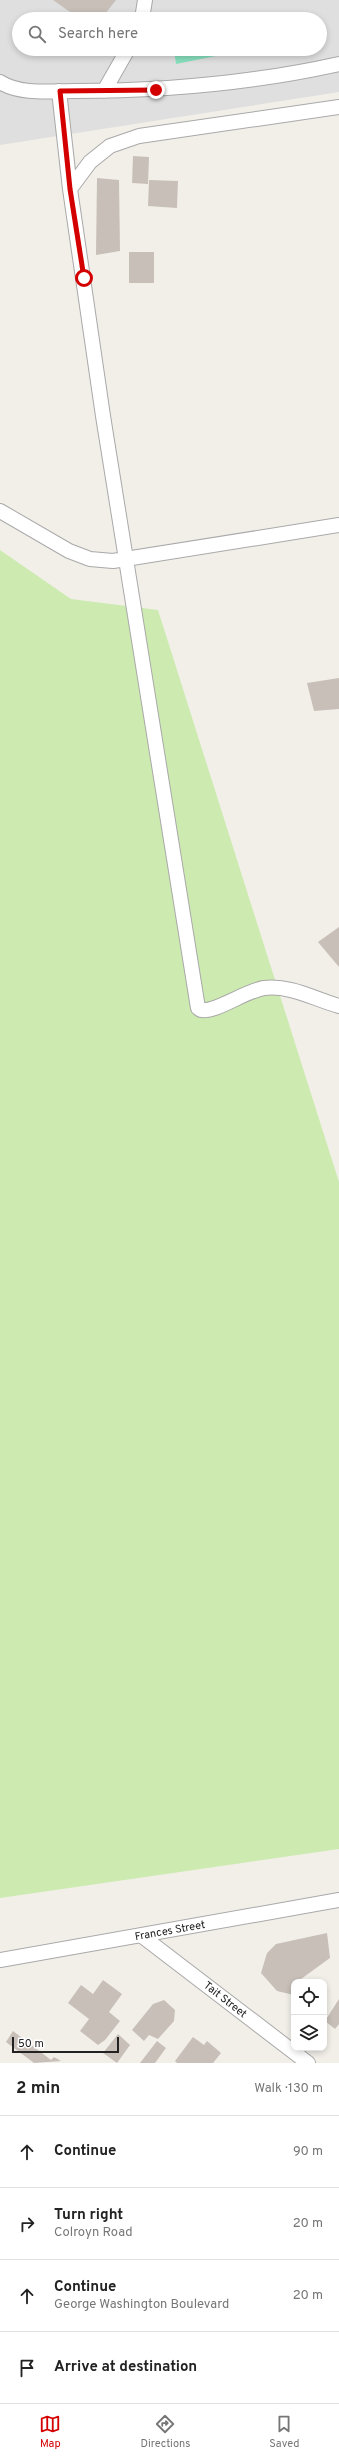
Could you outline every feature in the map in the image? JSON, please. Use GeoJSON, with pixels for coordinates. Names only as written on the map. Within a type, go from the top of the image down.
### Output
{"type":"FeatureCollection","features":[{"type":"Feature","properties":{"kind":"street"},"geometry":{"type":"LineString","coordinates":[[143,12],[144,0]]}},
{"type":"Feature","properties":{"kind":"street"},"geometry":{"type":"LineString","coordinates":[[104,91],[124,56]]}},
{"type":"Feature","properties":{"kind":"street"},"geometry":{"type":"LineString","coordinates":[[0,82],[28,90],[156,90],[294,74],[339,64]]}},
{"type":"Feature","properties":{"kind":"street"},"geometry":{"type":"LineString","coordinates":[[60,91],[70,189],[125,560],[198,1008],[201,1010],[212,1010],[237,997],[266,988],[304,993],[339,1006]]}},
{"type":"Feature","properties":{"kind":"street"},"geometry":{"type":"LineString","coordinates":[[70,189],[90,162],[110,146],[139,136],[339,107]]}},
{"type":"Feature","properties":{"kind":"street"},"geometry":{"type":"LineString","coordinates":[[0,511],[69,551],[90,559],[125,560],[339,525]]}},
{"type":"Feature","properties":{"kind":"street","name":"Frances Street"},"geometry":{"type":"LineString","coordinates":[[0,1960],[339,1900]]}},
{"type":"Feature","properties":{"kind":"street","name":"Tait Street"},"geometry":{"type":"LineString","coordinates":[[142,1936],[308,2063]]}},
{"type":"Feature","properties":{"kind":"shaded area"},"geometry":{"type":"Polygon","coordinates":[[[0,0],[339,0],[339,92],[0,145],[0,0]]]}},
{"type":"Feature","properties":{"kind":"green space"},"geometry":{"type":"Polygon","coordinates":[[[175,56],[216,56],[176,64],[175,56]]]}},
{"type":"Feature","properties":{"kind":"green space"},"geometry":{"type":"Polygon","coordinates":[[[0,550],[71,599],[158,610],[339,1182],[339,1849],[0,1898],[0,550]]]}},
{"type":"Feature","properties":{"kind":"building"},"geometry":{"type":"Polygon","coordinates":[[[53,0],[116,0],[107,12],[70,12],[53,0]]]}},
{"type":"Feature","properties":{"kind":"building"},"geometry":{"type":"Polygon","coordinates":[[[133,156],[149,157],[148,184],[132,183],[133,156]]]}},
{"type":"Feature","properties":{"kind":"building"},"geometry":{"type":"Polygon","coordinates":[[[97,178],[119,180],[120,251],[96,255],[97,178]]]}},
{"type":"Feature","properties":{"kind":"building"},"geometry":{"type":"Polygon","coordinates":[[[149,180],[178,181],[177,208],[148,206],[149,180]]]}},
{"type":"Feature","properties":{"kind":"building"},"geometry":{"type":"Polygon","coordinates":[[[129,252],[154,252],[154,283],[129,283],[129,252]]]}},
{"type":"Feature","properties":{"kind":"building"},"geometry":{"type":"Polygon","coordinates":[[[339,678],[339,709],[314,711],[307,683],[339,678]]]}},
{"type":"Feature","properties":{"kind":"building"},"geometry":{"type":"Polygon","coordinates":[[[339,927],[339,967],[318,942],[339,927]]]}},
{"type":"Feature","properties":{"kind":"building"},"geometry":{"type":"Polygon","coordinates":[[[327,1933],[330,1958],[301,1979],[291,1979],[291,1994],[277,1991],[261,1973],[267,1953],[276,1944],[327,1933]]]}},
{"type":"Feature","properties":{"kind":"building"},"geometry":{"type":"Polygon","coordinates":[[[103,1980],[122,1994],[109,2012],[120,2021],[105,2040],[98,2045],[80,2031],[89,2019],[68,2003],[81,1985],[93,1994],[103,1980]]]}},
{"type":"Feature","properties":{"kind":"building"},"geometry":{"type":"Polygon","coordinates":[[[339,1999],[339,2024],[335,2029],[327,2023],[327,2018],[339,1999]]]}},
{"type":"Feature","properties":{"kind":"building"},"geometry":{"type":"Polygon","coordinates":[[[164,2000],[175,2010],[174,2021],[158,2039],[149,2035],[144,2041],[132,2030],[153,2004],[164,2000]]]}},
{"type":"Feature","properties":{"kind":"building"},"geometry":{"type":"Polygon","coordinates":[[[13,2031],[51,2060],[54,2057],[61,2061],[34,2063],[6,2042],[13,2031]]]}},
{"type":"Feature","properties":{"kind":"building"},"geometry":{"type":"Polygon","coordinates":[[[118,2034],[130,2045],[117,2063],[103,2053],[118,2034]]]}},
{"type":"Feature","properties":{"kind":"building"},"geometry":{"type":"Polygon","coordinates":[[[193,2037],[204,2045],[207,2041],[221,2053],[213,2063],[177,2063],[175,2061],[193,2037]]]}},
{"type":"Feature","properties":{"kind":"building"},"geometry":{"type":"Polygon","coordinates":[[[157,2041],[166,2048],[155,2063],[140,2063],[157,2041]]]}},
{"type":"Feature","properties":{"kind":"route"},"geometry":{"type":"LineString","coordinates":[[84,278],[62,130],[60,91],[114,92],[156,90]]}}]}
